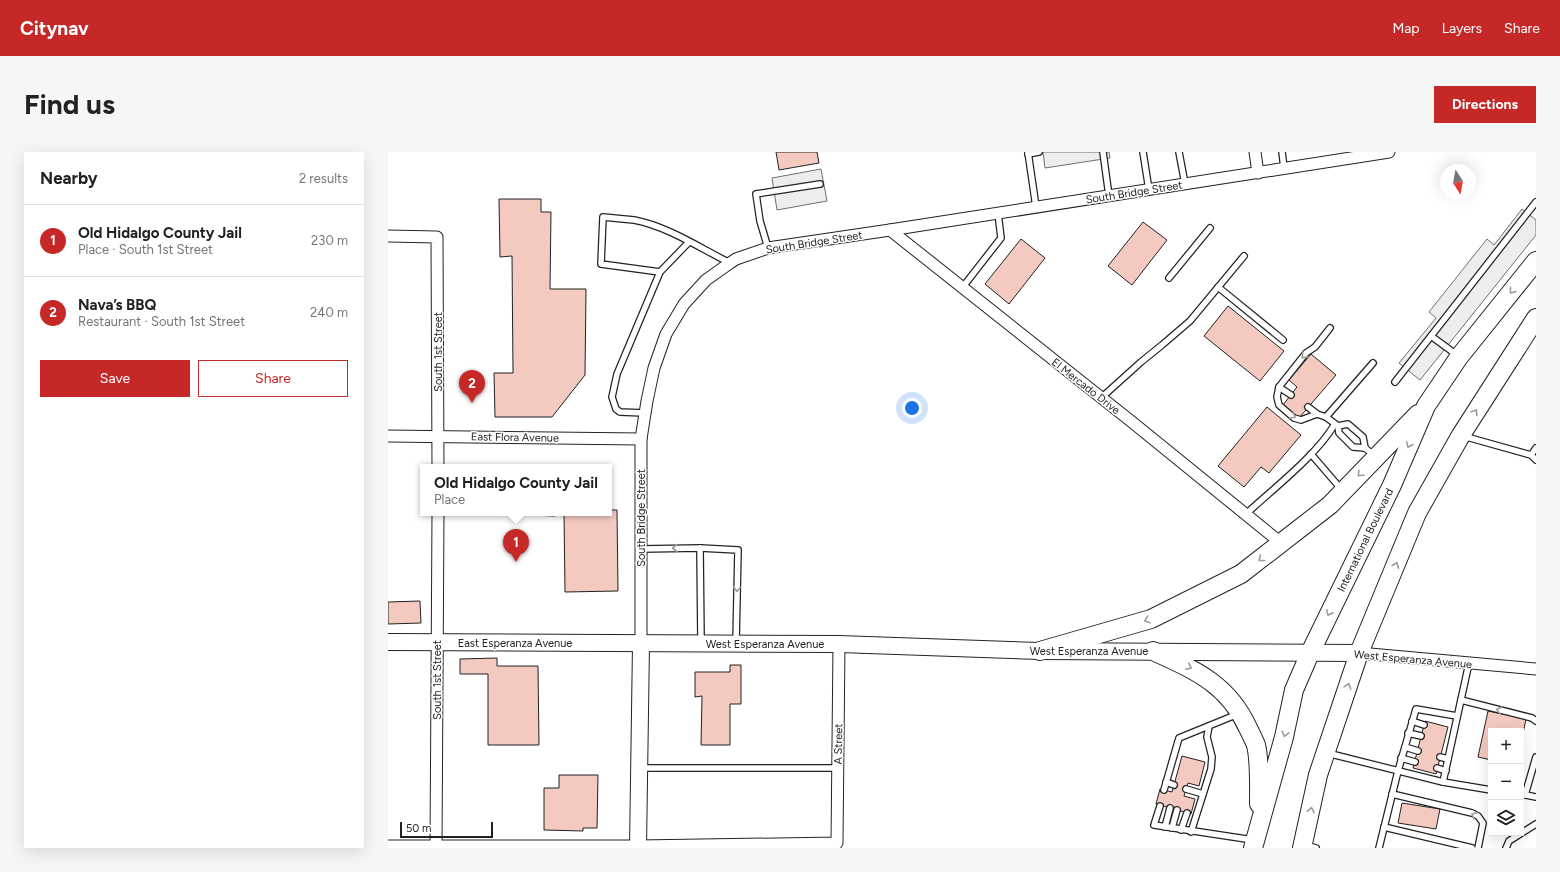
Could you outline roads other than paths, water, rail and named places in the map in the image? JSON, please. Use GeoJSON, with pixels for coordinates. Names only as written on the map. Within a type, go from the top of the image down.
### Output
{"type":"FeatureCollection","features":[{"type":"Feature","properties":{"kind":"main road","name":"International Boulevard"},"geometry":{"type":"LineString","coordinates":[[1255,838],[1284,737],[1294,690],[1310,653],[1392,485],[1426,406],[1459,357],[1536,261]]}},
{"type":"Feature","properties":{"kind":"main road"},"geometry":{"type":"LineString","coordinates":[[1307,847],[1318,775],[1358,653],[1417,513],[1461,435],[1534,325]]}},
{"type":"Feature","properties":{"kind":"main road"},"geometry":{"type":"LineString","coordinates":[[1040,651],[1151,619],[1241,574],[1330,505],[1343,492],[1371,452],[1426,406]]}},
{"type":"Feature","properties":{"kind":"main road"},"geometry":{"type":"LineString","coordinates":[[1153,651],[1192,668],[1218,686],[1241,713],[1256,745],[1259,775],[1255,838]]}},
{"type":"Feature","properties":{"kind":"street"},"geometry":{"type":"LineString","coordinates":[[1255,152],[1258,172]]}},
{"type":"Feature","properties":{"kind":"street","name":"South Bridge Street"},"geometry":{"type":"LineString","coordinates":[[638,847],[641,644],[641,439],[654,368],[666,334],[684,304],[706,280],[736,259],[768,248],[1149,190],[1359,154],[1389,152]]}},
{"type":"Feature","properties":{"kind":"street","name":"El Mercado Drive"},"geometry":{"type":"LineString","coordinates":[[890,230],[1281,543]]}},
{"type":"Feature","properties":{"kind":"street","name":"South 1st Street"},"geometry":{"type":"LineString","coordinates":[[388,236],[437,237],[438,464]]}},
{"type":"Feature","properties":{"kind":"street","name":"East Flora Avenue"},"geometry":{"type":"LineString","coordinates":[[388,436],[641,439]]}},
{"type":"Feature","properties":{"kind":"street","name":"South 1st Street"},"geometry":{"type":"LineString","coordinates":[[436,847],[438,516]]}},
{"type":"Feature","properties":{"kind":"street","name":"East Esperanza Avenue"},"geometry":{"type":"LineString","coordinates":[[388,642],[641,644]]}},
{"type":"Feature","properties":{"kind":"street","name":"West Esperanza Avenue"},"geometry":{"type":"LineString","coordinates":[[641,644],[839,644],[1040,651],[1358,653],[1536,669]]}},
{"type":"Feature","properties":{"kind":"street","name":"A Street"},"geometry":{"type":"LineString","coordinates":[[638,847],[837,843],[839,644]]}},
{"type":"Feature","properties":{"kind":"street"},"geometry":{"type":"LineString","coordinates":[[388,846],[638,847]]}},
{"type":"Feature","properties":{"kind":"lane"},"geometry":{"type":"LineString","coordinates":[[1036,207],[1028,153],[1039,152]]}},
{"type":"Feature","properties":{"kind":"lane"},"geometry":{"type":"LineString","coordinates":[[1103,152],[1109,196]]}},
{"type":"Feature","properties":{"kind":"lane"},"geometry":{"type":"LineString","coordinates":[[1143,152],[1149,190]]}},
{"type":"Feature","properties":{"kind":"lane"},"geometry":{"type":"LineString","coordinates":[[1179,152],[1185,184]]}},
{"type":"Feature","properties":{"kind":"lane"},"geometry":{"type":"LineString","coordinates":[[1282,152],[1284,168]]}},
{"type":"Feature","properties":{"kind":"lane"},"geometry":{"type":"LineString","coordinates":[[768,248],[760,220],[756,194],[820,184]]}},
{"type":"Feature","properties":{"kind":"lane"},"geometry":{"type":"LineString","coordinates":[[1395,382],[1536,202]]}},
{"type":"Feature","properties":{"kind":"lane"},"geometry":{"type":"LineString","coordinates":[[962,288],[1001,238],[998,213]]}},
{"type":"Feature","properties":{"kind":"lane"},"geometry":{"type":"LineString","coordinates":[[660,272],[601,264],[603,217],[635,220],[657,227],[730,264]]}},
{"type":"Feature","properties":{"kind":"lane"},"geometry":{"type":"LineString","coordinates":[[1169,278],[1210,228]]}},
{"type":"Feature","properties":{"kind":"lane"},"geometry":{"type":"LineString","coordinates":[[645,414],[620,412],[616,409],[612,397],[617,374],[660,272],[689,242]]}},
{"type":"Feature","properties":{"kind":"lane"},"geometry":{"type":"LineString","coordinates":[[1101,398],[1190,321],[1244,256]]}},
{"type":"Feature","properties":{"kind":"lane"},"geometry":{"type":"LineString","coordinates":[[1218,287],[1283,340]]}},
{"type":"Feature","properties":{"kind":"lane"},"geometry":{"type":"LineString","coordinates":[[1317,414],[1301,420],[1294,418],[1279,405],[1277,397],[1279,387],[1306,353],[1315,347],[1330,328]]}},
{"type":"Feature","properties":{"kind":"lane"},"geometry":{"type":"LineString","coordinates":[[1431,336],[1459,357]]}},
{"type":"Feature","properties":{"kind":"lane"},"geometry":{"type":"LineString","coordinates":[[1326,418],[1373,363]]}},
{"type":"Feature","properties":{"kind":"lane"},"geometry":{"type":"LineString","coordinates":[[1279,387],[1291,395]]}},
{"type":"Feature","properties":{"kind":"lane"},"geometry":{"type":"LineString","coordinates":[[1308,407],[1336,425],[1339,433],[1353,447],[1371,452]]}},
{"type":"Feature","properties":{"kind":"lane"},"geometry":{"type":"LineString","coordinates":[[1246,514],[1311,454],[1336,425],[1348,424],[1363,437],[1371,452]]}},
{"type":"Feature","properties":{"kind":"lane"},"geometry":{"type":"LineString","coordinates":[[1461,435],[1531,456],[1536,460]]}},
{"type":"Feature","properties":{"kind":"lane"},"geometry":{"type":"LineString","coordinates":[[1531,456],[1536,448]]}},
{"type":"Feature","properties":{"kind":"lane"},"geometry":{"type":"LineString","coordinates":[[1311,454],[1343,492]]}},
{"type":"Feature","properties":{"kind":"lane"},"geometry":{"type":"LineString","coordinates":[[641,548],[700,548],[738,550],[736,644]]}},
{"type":"Feature","properties":{"kind":"lane"},"geometry":{"type":"LineString","coordinates":[[700,548],[701,644]]}},
{"type":"Feature","properties":{"kind":"lane"},"geometry":{"type":"LineString","coordinates":[[1443,782],[1469,663]]}},
{"type":"Feature","properties":{"kind":"lane"},"geometry":{"type":"LineString","coordinates":[[1461,700],[1532,718],[1536,721]]}},
{"type":"Feature","properties":{"kind":"lane"},"geometry":{"type":"LineString","coordinates":[[1379,848],[1401,758],[1416,708],[1458,716]]}},
{"type":"Feature","properties":{"kind":"lane"},"geometry":{"type":"LineString","coordinates":[[1164,790],[1179,738],[1241,713]]}},
{"type":"Feature","properties":{"kind":"lane"},"geometry":{"type":"LineString","coordinates":[[1412,721],[1424,725]]}},
{"type":"Feature","properties":{"kind":"lane"},"geometry":{"type":"LineString","coordinates":[[1192,832],[1211,770],[1212,757],[1207,737],[1209,726]]}},
{"type":"Feature","properties":{"kind":"lane"},"geometry":{"type":"LineString","coordinates":[[1447,731],[1454,733]]}},
{"type":"Feature","properties":{"kind":"lane"},"geometry":{"type":"LineString","coordinates":[[1408,733],[1421,736]]}},
{"type":"Feature","properties":{"kind":"lane"},"geometry":{"type":"LineString","coordinates":[[1444,742],[1451,744]]}},
{"type":"Feature","properties":{"kind":"lane"},"geometry":{"type":"LineString","coordinates":[[1405,746],[1418,751]]}},
{"type":"Feature","properties":{"kind":"lane"},"geometry":{"type":"LineString","coordinates":[[1326,753],[1443,782],[1488,790]]}},
{"type":"Feature","properties":{"kind":"lane"},"geometry":{"type":"LineString","coordinates":[[1440,757],[1448,760]]}},
{"type":"Feature","properties":{"kind":"lane"},"geometry":{"type":"LineString","coordinates":[[1524,792],[1536,757]]}},
{"type":"Feature","properties":{"kind":"lane"},"geometry":{"type":"LineString","coordinates":[[1401,758],[1415,762]]}},
{"type":"Feature","properties":{"kind":"lane"},"geometry":{"type":"LineString","coordinates":[[639,768],[838,768]]}},
{"type":"Feature","properties":{"kind":"lane"},"geometry":{"type":"LineString","coordinates":[[1437,768],[1446,771]]}},
{"type":"Feature","properties":{"kind":"lane"},"geometry":{"type":"LineString","coordinates":[[1166,782],[1174,785]]}},
{"type":"Feature","properties":{"kind":"lane"},"geometry":{"type":"LineString","coordinates":[[1186,789],[1203,794]]}},
{"type":"Feature","properties":{"kind":"lane"},"geometry":{"type":"LineString","coordinates":[[1191,798],[1193,791]]}},
{"type":"Feature","properties":{"kind":"lane"},"geometry":{"type":"LineString","coordinates":[[1392,794],[1472,813],[1478,816],[1483,823],[1478,848]]}},
{"type":"Feature","properties":{"kind":"lane"},"geometry":{"type":"LineString","coordinates":[[1524,795],[1536,797]]}},
{"type":"Feature","properties":{"kind":"lane"},"geometry":{"type":"LineString","coordinates":[[1160,806],[1154,825],[1192,832],[1255,838]]}},
{"type":"Feature","properties":{"kind":"lane"},"geometry":{"type":"LineString","coordinates":[[1165,827],[1170,808]]}},
{"type":"Feature","properties":{"kind":"lane"},"geometry":{"type":"LineString","coordinates":[[1172,828],[1177,810]]}},
{"type":"Feature","properties":{"kind":"lane"},"geometry":{"type":"LineString","coordinates":[[1181,830],[1187,813]]}},
{"type":"Feature","properties":{"kind":"lane"},"geometry":{"type":"LineString","coordinates":[[1506,848],[1509,841],[1536,824]]}},
{"type":"Feature","properties":{"kind":"lane"},"geometry":{"type":"LineString","coordinates":[[1384,827],[1472,848]]}},
{"type":"Feature","properties":{"kind":"place","name":"Nava’s BBQ"},"geometry":{"type":"Point","coordinates":[472,403]}},
{"type":"Feature","properties":{"kind":"place","name":"Old Hidalgo County Jail"},"geometry":{"type":"Point","coordinates":[516,562]}}]}
